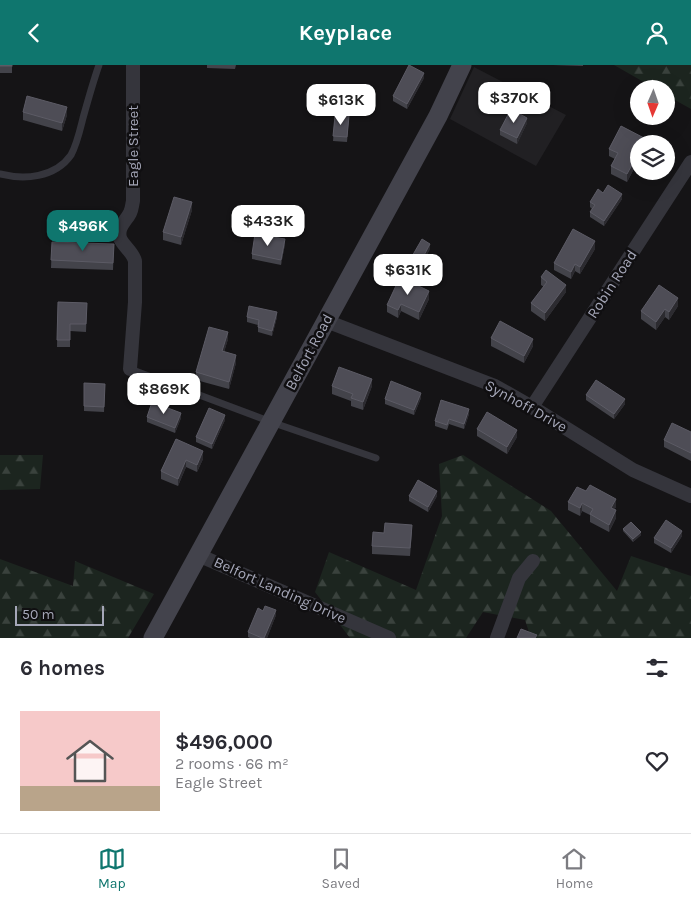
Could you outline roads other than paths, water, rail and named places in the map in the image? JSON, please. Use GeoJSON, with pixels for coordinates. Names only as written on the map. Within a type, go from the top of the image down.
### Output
{"type":"FeatureCollection","features":[{"type":"Feature","properties":{"kind":"street","name":"Eagle Street"},"geometry":{"type":"LineString","coordinates":[[130,369],[136,261],[134,255],[120,239],[119,232],[131,212],[133,201],[133,65]]}},
{"type":"Feature","properties":{"kind":"street","name":"Belfort Road"},"geometry":{"type":"LineString","coordinates":[[153,638],[438,116],[462,65]]}},
{"type":"Feature","properties":{"kind":"street","name":"Robin Road"},"geometry":{"type":"LineString","coordinates":[[532,407],[691,162]]}},
{"type":"Feature","properties":{"kind":"street","name":"Synhoff Drive"},"geometry":{"type":"LineString","coordinates":[[326,321],[496,386],[632,470],[691,496]]}},
{"type":"Feature","properties":{"kind":"street","name":"Belfort Landing Drive"},"geometry":{"type":"LineString","coordinates":[[198,555],[389,638]]}},
{"type":"Feature","properties":{"kind":"street"},"geometry":{"type":"LineString","coordinates":[[497,638],[519,578],[533,561]]}},
{"type":"Feature","properties":{"kind":"lane"},"geometry":{"type":"LineString","coordinates":[[0,174],[26,177],[46,174],[60,165],[70,155],[78,137],[99,65]]}},
{"type":"Feature","properties":{"kind":"lane"},"geometry":{"type":"LineString","coordinates":[[130,369],[271,422],[376,458]]}}]}
